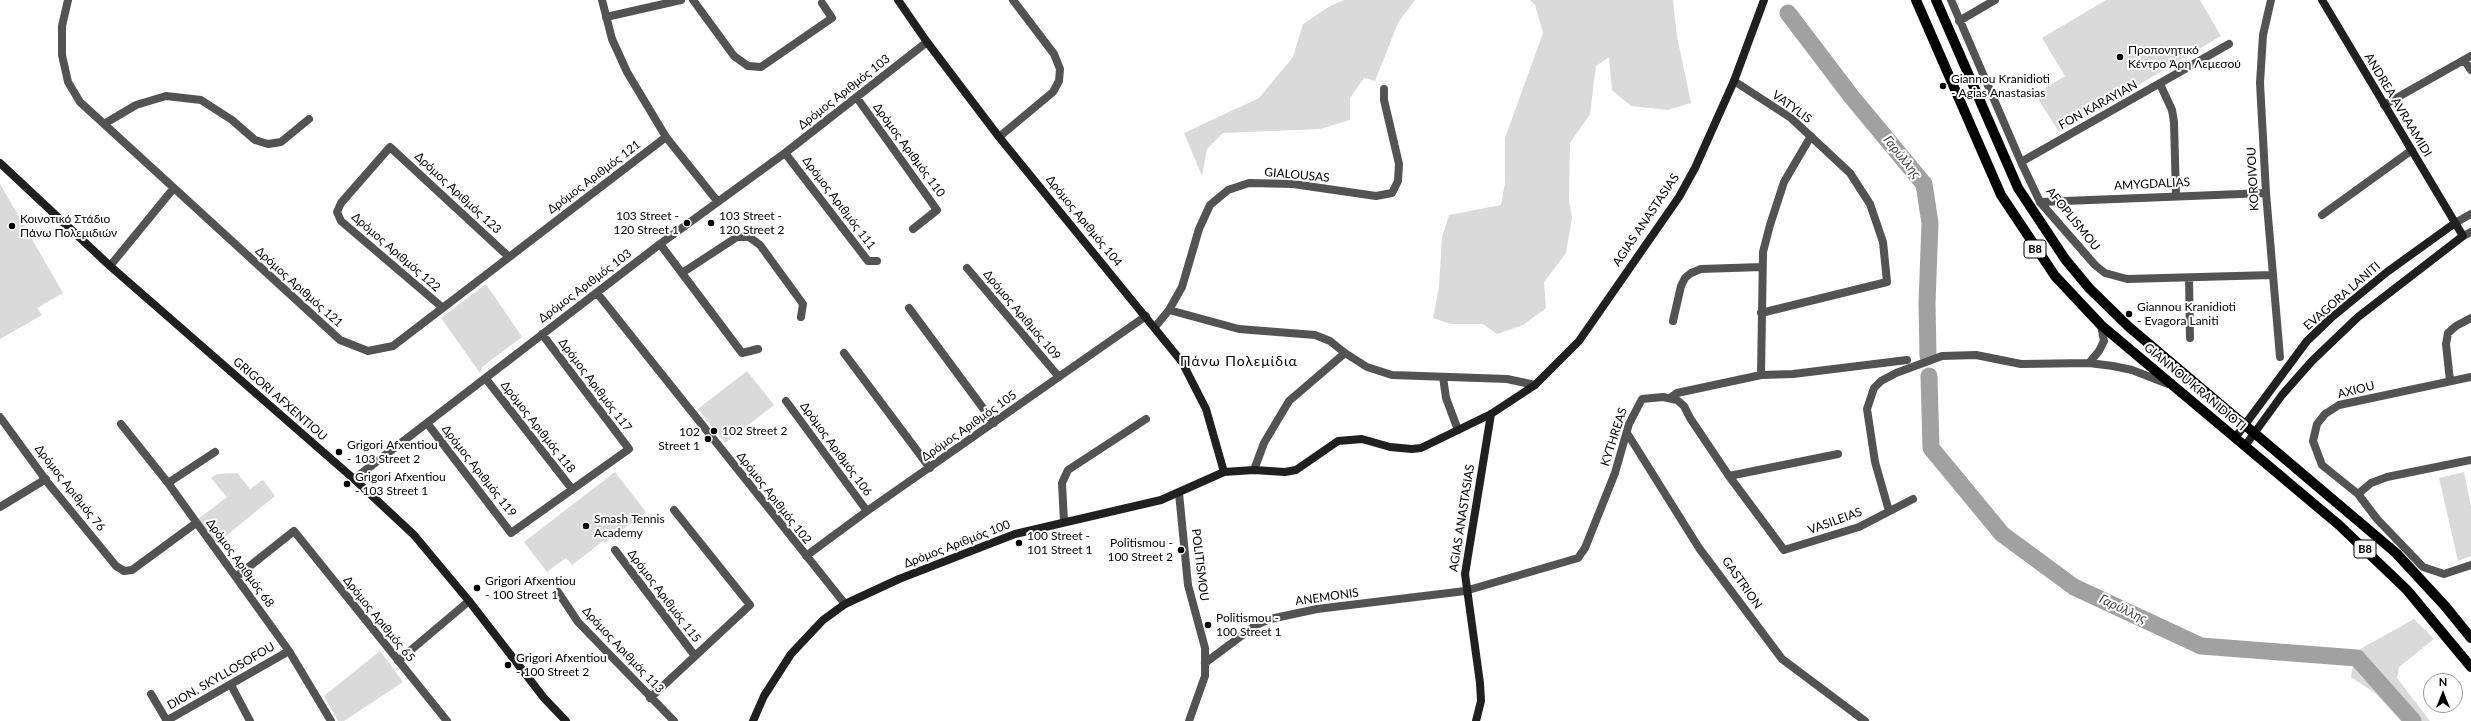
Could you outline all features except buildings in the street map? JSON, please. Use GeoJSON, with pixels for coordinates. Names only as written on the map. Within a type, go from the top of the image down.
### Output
{"type":"FeatureCollection","features":[{"type":"Feature","properties":{"kind":"main road","name":"GIANNOU KRANIDIOTI"},"geometry":{"type":"LineString","coordinates":[[1916,0],[2001,195],[2055,276],[2101,325],[2339,524],[2402,585],[2433,619],[2471,667]]}},
{"type":"Feature","properties":{"kind":"main road","name":"GIANNOU KRANIDIOTI"},"geometry":{"type":"LineString","coordinates":[[1936,0],[2018,188],[2066,259],[2089,288],[2129,327],[2246,424],[2396,553],[2445,606],[2471,638]]}},
{"type":"Feature","properties":{"kind":"street","name":"Δρόμος Αριθμός 121"},"geometry":{"type":"LineString","coordinates":[[68,0],[62,26],[62,55],[68,82],[80,102],[173,189],[340,340],[368,351],[394,346],[666,137]]}},
{"type":"Feature","properties":{"kind":"street"},"geometry":{"type":"LineString","coordinates":[[602,0],[606,17],[627,72],[666,137],[718,202]]}},
{"type":"Feature","properties":{"kind":"street"},"geometry":{"type":"LineString","coordinates":[[606,17],[681,0]]}},
{"type":"Feature","properties":{"kind":"street"},"geometry":{"type":"LineString","coordinates":[[692,0],[734,56],[748,66],[761,67],[832,18],[822,3]]}},
{"type":"Feature","properties":{"kind":"street","name":"Δρόμος Αριθμός 104"},"geometry":{"type":"LineString","coordinates":[[898,0],[927,42],[999,137],[1182,362],[1196,386],[1206,410],[1224,472]]}},
{"type":"Feature","properties":{"kind":"street"},"geometry":{"type":"LineString","coordinates":[[999,137],[1053,92],[1059,81],[1060,69],[1054,54],[1013,0]]}},
{"type":"Feature","properties":{"kind":"street","name":"AGIAS ANASTASIAS"},"geometry":{"type":"LineString","coordinates":[[1224,472],[1254,470],[1272,473],[1296,470],[1338,441],[1350,438],[1362,439],[1390,447],[1412,449],[1433,443],[1491,414],[1535,385],[1564,358],[1579,341],[1679,197],[1695,168],[1734,81],[1764,0]]}},
{"type":"Feature","properties":{"kind":"street","name":"AFOPLISMOU"},"geometry":{"type":"LineString","coordinates":[[1951,0],[2021,162],[2040,202],[2095,265],[2105,273],[2127,279],[2272,275]]}},
{"type":"Feature","properties":{"kind":"street"},"geometry":{"type":"LineString","coordinates":[[1959,21],[1995,0]]}},
{"type":"Feature","properties":{"kind":"street","name":"KOROIVOU"},"geometry":{"type":"LineString","coordinates":[[2271,0],[2263,35],[2260,83],[2266,193],[2280,357]]}},
{"type":"Feature","properties":{"kind":"street","name":"ANDREA AVRAAMIDI"},"geometry":{"type":"LineString","coordinates":[[2322,0],[2463,236]]}},
{"type":"Feature","properties":{"kind":"street","name":"Δρόμος Αριθμός 103"},"geometry":{"type":"LineString","coordinates":[[354,479],[660,244],[785,153],[927,42]]}},
{"type":"Feature","properties":{"kind":"street","name":"FON KARAYIAN"},"geometry":{"type":"LineString","coordinates":[[2021,162],[2229,44]]}},
{"type":"Feature","properties":{"kind":"street"},"geometry":{"type":"LineString","coordinates":[[2384,105],[2468,58],[2471,70]]}},
{"type":"Feature","properties":{"kind":"street","name":"VATYLIS"},"geometry":{"type":"LineString","coordinates":[[1734,81],[1791,118],[1811,136],[1784,182],[1770,225],[1762,267],[1761,375]]}},
{"type":"Feature","properties":{"kind":"street"},"geometry":{"type":"LineString","coordinates":[[2160,84],[2172,110],[2174,122],[2176,195]]}},
{"type":"Feature","properties":{"kind":"street","name":"GIALOUSAS"},"geometry":{"type":"LineString","coordinates":[[1155,327],[1169,310],[1182,287],[1199,229],[1210,205],[1228,190],[1249,183],[1293,184],[1376,196],[1392,193],[1398,181],[1399,164],[1384,100],[1384,89]]}},
{"type":"Feature","properties":{"kind":"street"},"geometry":{"type":"LineString","coordinates":[[104,124],[136,105],[166,96],[201,100],[232,120],[256,140],[268,144],[281,142],[309,119]]}},
{"type":"Feature","properties":{"kind":"street","name":"Δρόμος Αριθμός 110"},"geometry":{"type":"LineString","coordinates":[[857,98],[937,210],[913,229]]}},
{"type":"Feature","properties":{"kind":"street"},"geometry":{"type":"LineString","coordinates":[[1761,313],[1887,282],[1883,242],[1870,204],[1850,173],[1811,136]]}},
{"type":"Feature","properties":{"kind":"street","name":"Δρόμος Αριθμός 123"},"geometry":{"type":"LineString","coordinates":[[337,212],[341,203],[390,147],[509,257]]}},
{"type":"Feature","properties":{"kind":"street"},"geometry":{"type":"LineString","coordinates":[[2322,215],[2412,150]]}},
{"type":"Feature","properties":{"kind":"street","name":"Δρόμος Αριθμός 111"},"geometry":{"type":"LineString","coordinates":[[785,153],[868,261],[877,261]]}},
{"type":"Feature","properties":{"kind":"street","name":"GRIGORI AFXENTIOU"},"geometry":{"type":"LineString","coordinates":[[0,163],[110,266],[354,479],[414,535],[469,601],[544,698],[566,721]]}},
{"type":"Feature","properties":{"kind":"street"},"geometry":{"type":"LineString","coordinates":[[110,266],[173,189]]}},
{"type":"Feature","properties":{"kind":"street","name":"AMYGDALIAS"},"geometry":{"type":"LineString","coordinates":[[2040,202],[2176,195],[2266,193]]}},
{"type":"Feature","properties":{"kind":"street","name":"Δρόμος Αριθμός 122"},"geometry":{"type":"LineString","coordinates":[[337,212],[341,221],[443,308]]}},
{"type":"Feature","properties":{"kind":"street","name":"EVAGORA LANITI"},"geometry":{"type":"LineString","coordinates":[[2235,438],[2308,341],[2331,318],[2388,272],[2455,223],[2471,214]]}},
{"type":"Feature","properties":{"kind":"street"},"geometry":{"type":"LineString","coordinates":[[2245,446],[2282,395],[2312,361],[2358,318],[2463,236],[2471,232]]}},
{"type":"Feature","properties":{"kind":"street"},"geometry":{"type":"LineString","coordinates":[[682,273],[737,238],[749,237],[760,245],[803,304],[801,317]]}},
{"type":"Feature","properties":{"kind":"street"},"geometry":{"type":"LineString","coordinates":[[660,244],[742,353],[758,349]]}},
{"type":"Feature","properties":{"kind":"street"},"geometry":{"type":"LineString","coordinates":[[1673,321],[1681,286],[1685,278],[1691,273],[1701,269],[1762,267]]}},
{"type":"Feature","properties":{"kind":"street","name":"Δρόμος Αριθμός 109"},"geometry":{"type":"LineString","coordinates":[[967,268],[1059,377]]}},
{"type":"Feature","properties":{"kind":"street"},"geometry":{"type":"LineString","coordinates":[[2189,278],[2190,338]]}},
{"type":"Feature","properties":{"kind":"street","name":"Δρόμος Αριθμός 102"},"geometry":{"type":"LineString","coordinates":[[597,293],[845,604]]}},
{"type":"Feature","properties":{"kind":"street"},"geometry":{"type":"LineString","coordinates":[[909,308],[994,423]]}},
{"type":"Feature","properties":{"kind":"street"},"geometry":{"type":"LineString","coordinates":[[1169,310],[1239,329],[1315,335],[1330,340],[1344,353],[1367,367],[1392,375],[1507,379],[1535,385]]}},
{"type":"Feature","properties":{"kind":"street","name":"Δρόμος Αριθμός 105"},"geometry":{"type":"LineString","coordinates":[[806,556],[867,511],[1146,316]]}},
{"type":"Feature","properties":{"kind":"street"},"geometry":{"type":"LineString","coordinates":[[2450,381],[2446,344],[2448,333],[2456,326],[2471,318]]}},
{"type":"Feature","properties":{"kind":"street"},"geometry":{"type":"LineString","coordinates":[[2089,363],[2099,351],[2104,340],[2101,325]]}},
{"type":"Feature","properties":{"kind":"street","name":"Δρόμος Αριθμός 117"},"geometry":{"type":"LineString","coordinates":[[542,334],[629,449],[572,489]]}},
{"type":"Feature","properties":{"kind":"street"},"geometry":{"type":"LineString","coordinates":[[844,353],[930,468]]}},
{"type":"Feature","properties":{"kind":"street"},"geometry":{"type":"LineString","coordinates":[[1254,470],[1264,443],[1289,401],[1344,353]]}},
{"type":"Feature","properties":{"kind":"street"},"geometry":{"type":"LineString","coordinates":[[1889,511],[1875,462],[1868,409],[1874,388],[1881,381],[1896,373],[1949,355],[1976,355],[2040,366],[2089,363],[2132,370],[2174,386]]}},
{"type":"Feature","properties":{"kind":"street"},"geometry":{"type":"LineString","coordinates":[[1670,398],[1677,392],[1761,375],[1793,374],[1907,360]]}},
{"type":"Feature","properties":{"kind":"street"},"geometry":{"type":"LineString","coordinates":[[1443,377],[1446,398],[1458,430]]}},
{"type":"Feature","properties":{"kind":"street","name":"AXIOU"},"geometry":{"type":"LineString","coordinates":[[2471,377],[2339,405],[2325,414],[2317,424],[2313,441],[2322,465],[2358,494],[2377,518],[2423,567],[2444,574],[2471,565]]}},
{"type":"Feature","properties":{"kind":"street","name":"Δρόμος Αριθμός 118"},"geometry":{"type":"LineString","coordinates":[[486,379],[572,489]]}},
{"type":"Feature","properties":{"kind":"street","name":"KYTHREAS"},"geometry":{"type":"LineString","coordinates":[[1465,591],[1578,558],[1585,548],[1601,508],[1637,405],[1642,399],[1656,397],[1670,398]]}},
{"type":"Feature","properties":{"kind":"street"},"geometry":{"type":"LineString","coordinates":[[1670,398],[1677,400],[1684,406],[1690,418],[1729,476],[1838,454]]}},
{"type":"Feature","properties":{"kind":"street","name":"Δρόμος Αριθμός 106"},"geometry":{"type":"LineString","coordinates":[[786,401],[867,511]]}},
{"type":"Feature","properties":{"kind":"street","name":"AGIAS ANASTASIAS"},"geometry":{"type":"LineString","coordinates":[[1476,721],[1481,701],[1480,683],[1465,591],[1466,563],[1491,414]]}},
{"type":"Feature","properties":{"kind":"street","name":"Δρόμος Αριθμός 76"},"geometry":{"type":"LineString","coordinates":[[0,417],[46,479],[116,566],[124,572],[132,570],[196,523]]}},
{"type":"Feature","properties":{"kind":"street"},"geometry":{"type":"LineString","coordinates":[[1064,522],[1062,483],[1068,470],[1146,419]]}},
{"type":"Feature","properties":{"kind":"street","name":"Δρόμος Αριθμός 119"},"geometry":{"type":"LineString","coordinates":[[427,423],[512,533],[572,489]]}},
{"type":"Feature","properties":{"kind":"street","name":"Δρόμος Αριθμός 68"},"geometry":{"type":"LineString","coordinates":[[121,424],[168,483],[236,577],[288,651],[331,721]]}},
{"type":"Feature","properties":{"kind":"street","name":"GASTRION"},"geometry":{"type":"LineString","coordinates":[[1627,433],[1700,548],[1782,659],[1866,721]]}},
{"type":"Feature","properties":{"kind":"street"},"geometry":{"type":"LineString","coordinates":[[168,483],[215,452]]}},
{"type":"Feature","properties":{"kind":"street"},"geometry":{"type":"LineString","coordinates":[[2358,494],[2371,483],[2388,477],[2471,460]]}},
{"type":"Feature","properties":{"kind":"street","name":"Δρόμος Αριθμός 100"},"geometry":{"type":"LineString","coordinates":[[752,721],[764,696],[791,654],[823,620],[845,604],[899,579],[1007,537],[1064,522],[1136,508],[1179,493],[1224,472]]}},
{"type":"Feature","properties":{"kind":"street","name":"VASILEIAS"},"geometry":{"type":"LineString","coordinates":[[1729,476],[1784,550],[1860,527],[1913,499]]}},
{"type":"Feature","properties":{"kind":"street"},"geometry":{"type":"LineString","coordinates":[[0,507],[46,479]]}},
{"type":"Feature","properties":{"kind":"street","name":"POLITISMOU"},"geometry":{"type":"LineString","coordinates":[[1179,493],[1188,585],[1205,648],[1202,692],[1190,721]]}},
{"type":"Feature","properties":{"kind":"street"},"geometry":{"type":"LineString","coordinates":[[650,698],[750,604],[674,510]]}},
{"type":"Feature","properties":{"kind":"street","name":"Δρόμος Αριθμός 65"},"geometry":{"type":"LineString","coordinates":[[236,577],[294,530],[447,721]]}},
{"type":"Feature","properties":{"kind":"street","name":"Δρόμος Αριθμός 115"},"geometry":{"type":"LineString","coordinates":[[615,550],[695,656]]}},
{"type":"Feature","properties":{"kind":"street","name":"ANEMONIS"},"geometry":{"type":"LineString","coordinates":[[1205,663],[1256,625],[1270,619],[1317,609],[1465,591]]}},
{"type":"Feature","properties":{"kind":"street","name":"Δρόμος Αριθμός 113"},"geometry":{"type":"LineString","coordinates":[[558,592],[578,622],[650,698],[674,721]]}},
{"type":"Feature","properties":{"kind":"street"},"geometry":{"type":"LineString","coordinates":[[398,661],[469,601]]}},
{"type":"Feature","properties":{"kind":"street","name":"DION. SKYLLOSOFOU"},"geometry":{"type":"LineString","coordinates":[[166,721],[288,651]]}},
{"type":"Feature","properties":{"kind":"street"},"geometry":{"type":"LineString","coordinates":[[231,685],[250,721]]}},
{"type":"Feature","properties":{"kind":"street"},"geometry":{"type":"LineString","coordinates":[[151,694],[166,721]]}},
{"type":"Feature","properties":{"kind":"shaded area"},"geometry":{"type":"Polygon","coordinates":[[[1344,0],[1415,0],[1398,23],[1375,81],[1364,78],[1350,98],[1350,120],[1320,129],[1223,133],[1207,149],[1202,176],[1184,133],[1259,98],[1293,57],[1303,24],[1330,6],[1344,0]]]}},
{"type":"Feature","properties":{"kind":"shaded area"},"geometry":{"type":"Polygon","coordinates":[[[1530,0],[1673,0],[1677,36],[1691,103],[1668,110],[1631,106],[1612,90],[1609,57],[1596,66],[1590,114],[1570,143],[1569,200],[1572,218],[1566,253],[1544,282],[1546,308],[1523,325],[1497,334],[1483,324],[1451,324],[1433,318],[1439,286],[1442,238],[1449,215],[1501,205],[1505,182],[1505,138],[1543,33],[1535,5],[1530,0]]]}},
{"type":"Feature","properties":{"kind":"shaded area","name":"Προπονητικό Κέντρο Άρη Λεμεσού"},"geometry":{"type":"Polygon","coordinates":[[[2106,0],[2200,0],[2221,36],[2059,132],[2035,94],[2065,76],[2042,38],[2106,0]]]}},
{"type":"Feature","properties":{"kind":"shaded area","name":"Κοινοτικό Στάδιο Πάνω Πολεμιδιών"},"geometry":{"type":"Polygon","coordinates":[[[0,184],[63,293],[37,308],[42,315],[0,339],[0,184]]]}},
{"type":"Feature","properties":{"kind":"shaded area"},"geometry":{"type":"Polygon","coordinates":[[[486,284],[522,337],[482,367],[480,373],[441,318],[486,284]]]}},
{"type":"Feature","properties":{"kind":"shaded area"},"geometry":{"type":"Polygon","coordinates":[[[747,371],[774,405],[725,443],[698,409],[747,371]]]}},
{"type":"Feature","properties":{"kind":"shaded area","name":"Smash Tennis Academy"},"geometry":{"type":"Polygon","coordinates":[[[615,472],[646,512],[605,543],[603,541],[572,565],[566,558],[547,572],[524,542],[615,472]]]}},
{"type":"Feature","properties":{"kind":"shaded area"},"geometry":{"type":"Polygon","coordinates":[[[2464,472],[2471,507],[2471,556],[2458,561],[2439,478],[2464,472]]]}},
{"type":"Feature","properties":{"kind":"shaded area"},"geometry":{"type":"Polygon","coordinates":[[[237,473],[250,489],[263,480],[275,496],[216,544],[198,519],[227,497],[211,478],[217,474],[237,473]]]}},
{"type":"Feature","properties":{"kind":"shaded area"},"geometry":{"type":"Polygon","coordinates":[[[2414,619],[2434,639],[2399,667],[2397,678],[2430,721],[2401,721],[2375,693],[2351,677],[2355,652],[2414,619]]]}},
{"type":"Feature","properties":{"kind":"shaded area"},"geometry":{"type":"Polygon","coordinates":[[[380,651],[403,682],[344,721],[338,721],[324,696],[380,651]]]}},
{"type":"Feature","properties":{"kind":"waterway","name":"Γαρύλλης"},"geometry":{"type":"LineString","coordinates":[[1788,13],[1851,96],[1924,184],[1930,223],[1927,303],[1928,356]]}},
{"type":"Feature","properties":{"kind":"waterway","name":"Γαρύλλης"},"geometry":{"type":"LineString","coordinates":[[1929,376],[1931,448],[2002,534],[2074,587],[2201,646],[2357,658],[2413,721]]}},
{"type":"Feature","properties":{"kind":"place","name":"Προπονητικό Κέντρο Άρη Λεμεσού"},"geometry":{"type":"Point","coordinates":[2120,57]}},
{"type":"Feature","properties":{"kind":"place","name":"Giannou Kranidioti - Agias Anastasias"},"geometry":{"type":"Point","coordinates":[1943,86]}},
{"type":"Feature","properties":{"kind":"place","name":"103 Street - 120 Street 1"},"geometry":{"type":"Point","coordinates":[687,223]}},
{"type":"Feature","properties":{"kind":"place","name":"103 Street - 120 Street 2"},"geometry":{"type":"Point","coordinates":[711,223]}},
{"type":"Feature","properties":{"kind":"place","name":"Κοινοτικό Στάδιο Πάνω Πολεμιδιών"},"geometry":{"type":"Point","coordinates":[12,226]}},
{"type":"Feature","properties":{"kind":"place","name":"Giannou Kranidioti - Evagora Laniti"},"geometry":{"type":"Point","coordinates":[2129,314]}},
{"type":"Feature","properties":{"kind":"place","name":"102 Street 2"},"geometry":{"type":"Point","coordinates":[714,431]}},
{"type":"Feature","properties":{"kind":"place","name":"102 Street 1"},"geometry":{"type":"Point","coordinates":[708,439]}},
{"type":"Feature","properties":{"kind":"place","name":"Grigori Afxentiou - 103 Street 2"},"geometry":{"type":"Point","coordinates":[339,452]}},
{"type":"Feature","properties":{"kind":"place","name":"Grigori Afxentiou - 103 Street 1"},"geometry":{"type":"Point","coordinates":[347,484]}},
{"type":"Feature","properties":{"kind":"place","name":"Smash Tennis Academy"},"geometry":{"type":"Point","coordinates":[586,526]}},
{"type":"Feature","properties":{"kind":"place","name":"100 Street - 101 Street 1"},"geometry":{"type":"Point","coordinates":[1019,543]}},
{"type":"Feature","properties":{"kind":"place","name":"Politismou - 100 Street 2"},"geometry":{"type":"Point","coordinates":[1181,550]}},
{"type":"Feature","properties":{"kind":"place","name":"Grigori Afxentiou - 100 Street 1"},"geometry":{"type":"Point","coordinates":[477,588]}},
{"type":"Feature","properties":{"kind":"place","name":"Politismou - 100 Street 1"},"geometry":{"type":"Point","coordinates":[1208,625]}},
{"type":"Feature","properties":{"kind":"place","name":"Grigori Afxentiou - 100 Street 2"},"geometry":{"type":"Point","coordinates":[508,665]}},
{"type":"Feature","properties":{"kind":"district","name":"Πάνω Πολεμίδια"},"geometry":{"type":"Point","coordinates":[1239,361]}}]}
